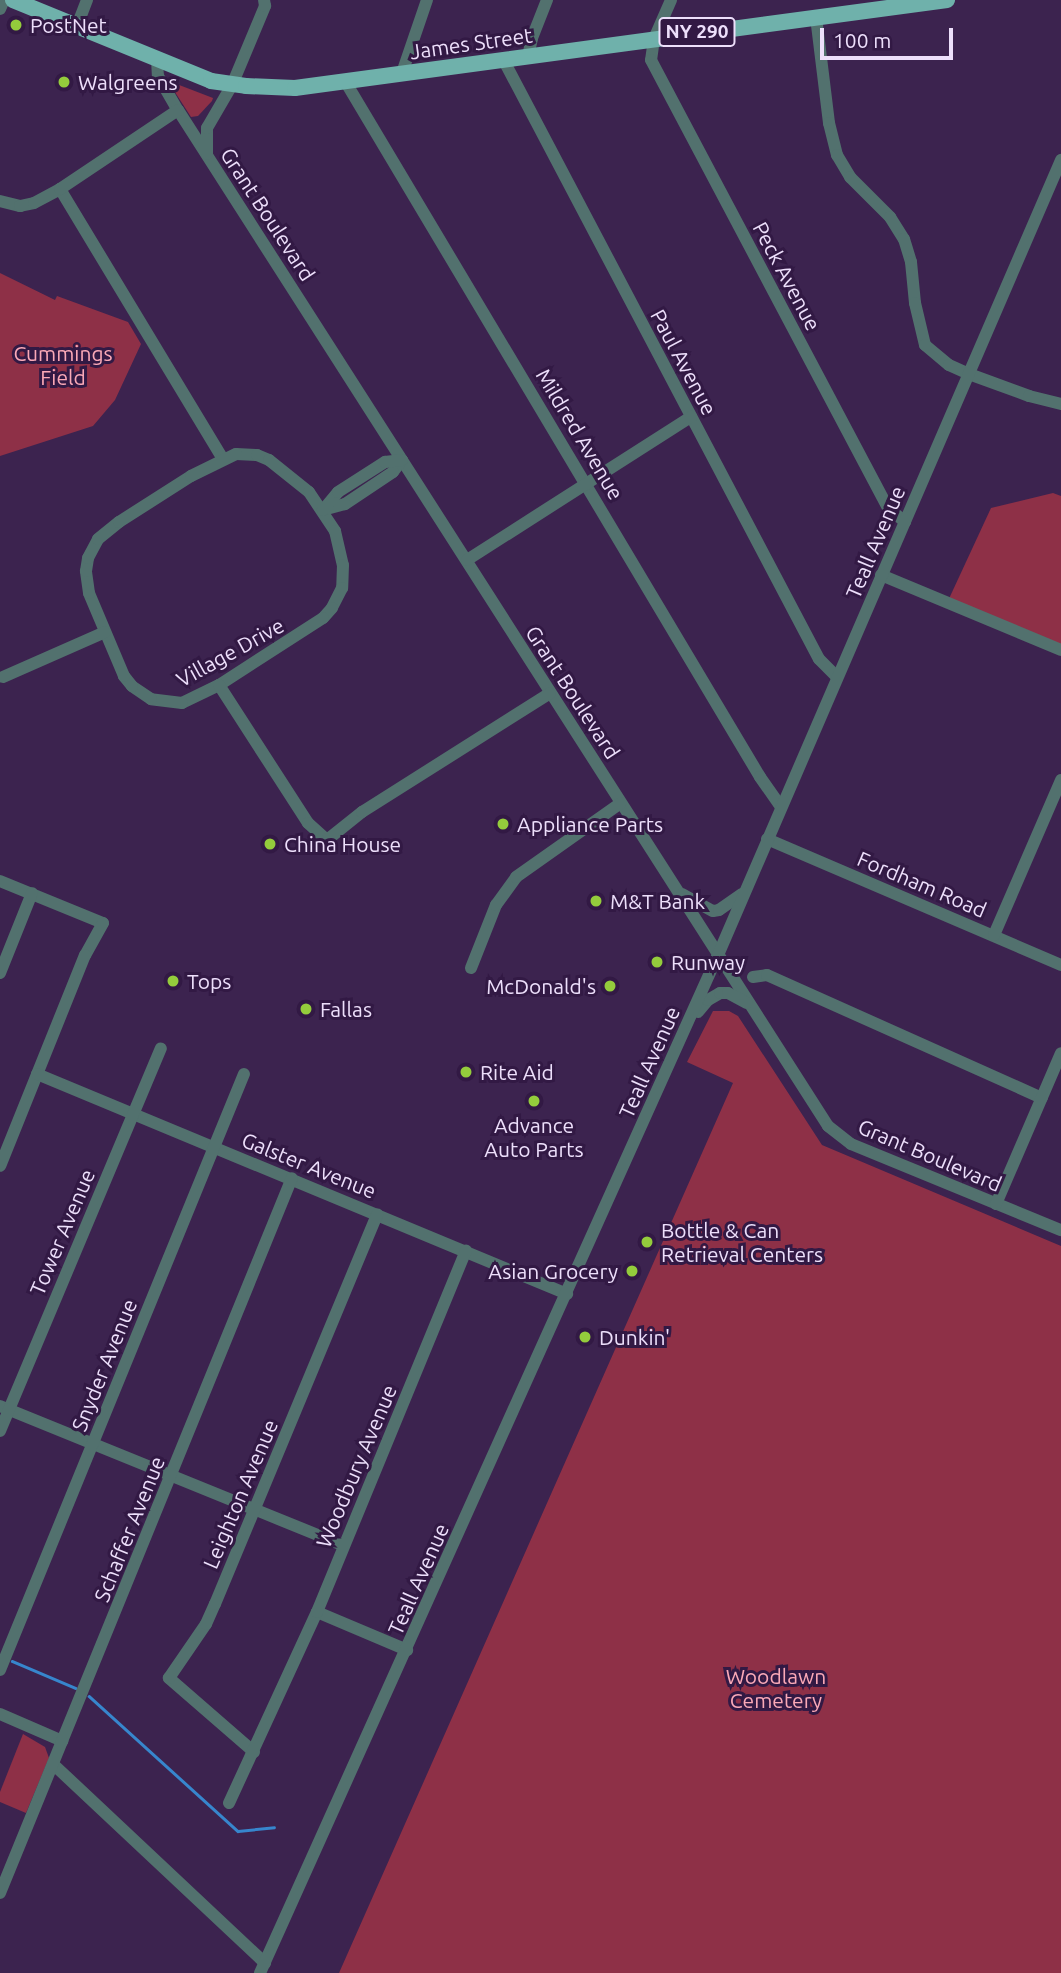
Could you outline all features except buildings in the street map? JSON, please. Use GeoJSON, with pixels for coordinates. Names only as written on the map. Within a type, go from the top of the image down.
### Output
{"type":"FeatureCollection","features":[{"type":"Feature","properties":{"kind":"main road","name":"James Street"},"geometry":{"type":"LineString","coordinates":[[13,0],[211,81],[232,85],[295,88],[947,0]]}},
{"type":"Feature","properties":{"kind":"street"},"geometry":{"type":"LineString","coordinates":[[0,9],[4,0]]}},
{"type":"Feature","properties":{"kind":"street"},"geometry":{"type":"LineString","coordinates":[[77,26],[88,0]]}},
{"type":"Feature","properties":{"kind":"street"},"geometry":{"type":"LineString","coordinates":[[402,73],[427,0]]}},
{"type":"Feature","properties":{"kind":"street"},"geometry":{"type":"LineString","coordinates":[[528,56],[531,38],[547,0]]}},
{"type":"Feature","properties":{"kind":"street"},"geometry":{"type":"LineString","coordinates":[[654,39],[671,0]]}},
{"type":"Feature","properties":{"kind":"street"},"geometry":{"type":"LineString","coordinates":[[207,155],[206,128],[232,85],[268,2]]}},
{"type":"Feature","properties":{"kind":"street"},"geometry":{"type":"LineString","coordinates":[[816,17],[829,123],[837,155],[850,177],[890,217],[904,239],[925,345],[949,365],[969,374],[1029,396],[1061,404]]}},
{"type":"Feature","properties":{"kind":"street","name":"Peck Avenue"},"geometry":{"type":"LineString","coordinates":[[654,39],[651,60],[888,508],[905,522]]}},
{"type":"Feature","properties":{"kind":"street","name":"Grant Boulevard"},"geometry":{"type":"LineString","coordinates":[[157,59],[158,76],[178,110],[750,1005],[836,1134],[851,1144],[1061,1230]]}},
{"type":"Feature","properties":{"kind":"street","name":"Paul Avenue"},"geometry":{"type":"LineString","coordinates":[[503,59],[819,659],[837,677]]}},
{"type":"Feature","properties":{"kind":"street","name":"Mildred Avenue"},"geometry":{"type":"LineString","coordinates":[[345,81],[760,777],[781,807]]}},
{"type":"Feature","properties":{"kind":"street"},"geometry":{"type":"LineString","coordinates":[[0,201],[20,206],[34,203],[60,189],[178,110]]}},
{"type":"Feature","properties":{"kind":"street"},"geometry":{"type":"LineString","coordinates":[[187,123],[213,114]]}},
{"type":"Feature","properties":{"kind":"street","name":"Teall Avenue"},"geometry":{"type":"LineString","coordinates":[[263,1968],[718,955],[1061,160]]}},
{"type":"Feature","properties":{"kind":"street"},"geometry":{"type":"LineString","coordinates":[[60,189],[223,459]]}},
{"type":"Feature","properties":{"kind":"street"},"geometry":{"type":"LineString","coordinates":[[467,560],[691,417]]}},
{"type":"Feature","properties":{"kind":"street","name":"Village Drive"},"geometry":{"type":"LineString","coordinates":[[246,454],[269,460],[299,481],[323,510],[335,531],[343,565],[342,588],[332,608],[302,634],[219,685],[182,703],[151,699],[131,685],[124,676],[105,632],[86,580],[88,558],[98,539],[128,516],[223,459],[246,454]]}},
{"type":"Feature","properties":{"kind":"street"},"geometry":{"type":"LineString","coordinates":[[323,510],[338,492],[385,463],[402,460]]}},
{"type":"Feature","properties":{"kind":"street"},"geometry":{"type":"LineString","coordinates":[[881,575],[1061,650]]}},
{"type":"Feature","properties":{"kind":"street"},"geometry":{"type":"LineString","coordinates":[[3,677],[105,632]]}},
{"type":"Feature","properties":{"kind":"street"},"geometry":{"type":"LineString","coordinates":[[219,685],[308,823],[327,839],[362,812],[551,693]]}},
{"type":"Feature","properties":{"kind":"street"},"geometry":{"type":"LineString","coordinates":[[994,935],[1061,780]]}},
{"type":"Feature","properties":{"kind":"street"},"geometry":{"type":"LineString","coordinates":[[471,968],[496,905],[516,877],[621,803]]}},
{"type":"Feature","properties":{"kind":"street","name":"Fordham Road"},"geometry":{"type":"LineString","coordinates":[[767,839],[1061,965]]}},
{"type":"Feature","properties":{"kind":"street"},"geometry":{"type":"LineString","coordinates":[[0,881],[103,923],[85,955],[37,1074],[5,1141],[0,1166]]}},
{"type":"Feature","properties":{"kind":"street"},"geometry":{"type":"LineString","coordinates":[[678,892],[713,911],[730,904],[744,892]]}},
{"type":"Feature","properties":{"kind":"street"},"geometry":{"type":"LineString","coordinates":[[0,973],[32,893]]}},
{"type":"Feature","properties":{"kind":"street"},"geometry":{"type":"LineString","coordinates":[[753,977],[767,975],[1042,1098]]}},
{"type":"Feature","properties":{"kind":"street"},"geometry":{"type":"LineString","coordinates":[[686,1026],[708,1000],[720,993],[728,993],[750,1005]]}},
{"type":"Feature","properties":{"kind":"street","name":"Tower Avenue"},"geometry":{"type":"LineString","coordinates":[[0,1431],[4,1408],[161,1048]]}},
{"type":"Feature","properties":{"kind":"street"},"geometry":{"type":"LineString","coordinates":[[996,1204],[1061,1053]]}},
{"type":"Feature","properties":{"kind":"street","name":"Galster Avenue"},"geometry":{"type":"LineString","coordinates":[[37,1074],[567,1294]]}},
{"type":"Feature","properties":{"kind":"street","name":"Snyder Avenue"},"geometry":{"type":"LineString","coordinates":[[0,1670],[244,1074]]}},
{"type":"Feature","properties":{"kind":"street","name":"Schaffer Avenue"},"geometry":{"type":"LineString","coordinates":[[0,1893],[292,1178]]}},
{"type":"Feature","properties":{"kind":"street","name":"Leighton Avenue"},"geometry":{"type":"LineString","coordinates":[[254,1752],[169,1678],[206,1624],[377,1213]]}},
{"type":"Feature","properties":{"kind":"street","name":"Woodbury Avenue"},"geometry":{"type":"LineString","coordinates":[[229,1803],[281,1696],[317,1612],[466,1250]]}},
{"type":"Feature","properties":{"kind":"street"},"geometry":{"type":"LineString","coordinates":[[4,1408],[343,1545]]}},
{"type":"Feature","properties":{"kind":"street"},"geometry":{"type":"LineString","coordinates":[[317,1612],[407,1650]]}},
{"type":"Feature","properties":{"kind":"street"},"geometry":{"type":"LineString","coordinates":[[0,1714],[62,1741]]}},
{"type":"Feature","properties":{"kind":"street"},"geometry":{"type":"LineString","coordinates":[[53,1763],[263,1968]]}},
{"type":"Feature","properties":{"kind":"green space"},"geometry":{"type":"Polygon","coordinates":[[[174,83],[213,98],[212,101],[198,116],[191,117],[173,89],[174,83]]]}},
{"type":"Feature","properties":{"kind":"green space","name":"Cummings Field"},"geometry":{"type":"Polygon","coordinates":[[[0,273],[55,300],[57,296],[128,322],[141,344],[115,400],[93,426],[0,456],[0,273]]]}},
{"type":"Feature","properties":{"kind":"green space"},"geometry":{"type":"Polygon","coordinates":[[[1053,493],[1061,496],[1061,650],[947,603],[991,508],[1053,493]]]}},
{"type":"Feature","properties":{"kind":"green space","name":"Woodlawn Cemetery"},"geometry":{"type":"Polygon","coordinates":[[[713,1011],[729,1011],[738,1016],[822,1145],[1061,1246],[1061,1973],[339,1973],[733,1083],[687,1062],[713,1011]]]}},
{"type":"Feature","properties":{"kind":"green space"},"geometry":{"type":"Polygon","coordinates":[[[23,1734],[45,1747],[49,1758],[26,1813],[0,1802],[0,1792],[23,1734]]]}},
{"type":"Feature","properties":{"kind":"waterway"},"geometry":{"type":"LineString","coordinates":[[12,1661],[76,1688]]}},
{"type":"Feature","properties":{"kind":"waterway"},"geometry":{"type":"LineString","coordinates":[[89,1696],[238,1831],[274,1827]]}},
{"type":"Feature","properties":{"kind":"place","name":"PostNet"},"geometry":{"type":"Point","coordinates":[16,25]}},
{"type":"Feature","properties":{"kind":"place","name":"Walgreens"},"geometry":{"type":"Point","coordinates":[64,82]}},
{"type":"Feature","properties":{"kind":"place","name":"Appliance Parts"},"geometry":{"type":"Point","coordinates":[503,824]}},
{"type":"Feature","properties":{"kind":"place","name":"China House"},"geometry":{"type":"Point","coordinates":[270,844]}},
{"type":"Feature","properties":{"kind":"place","name":"M&T Bank"},"geometry":{"type":"Point","coordinates":[596,901]}},
{"type":"Feature","properties":{"kind":"place","name":"Runway"},"geometry":{"type":"Point","coordinates":[657,962]}},
{"type":"Feature","properties":{"kind":"place","name":"Tops"},"geometry":{"type":"Point","coordinates":[173,981]}},
{"type":"Feature","properties":{"kind":"place","name":"McDonald's"},"geometry":{"type":"Point","coordinates":[610,986]}},
{"type":"Feature","properties":{"kind":"place","name":"Fallas"},"geometry":{"type":"Point","coordinates":[306,1009]}},
{"type":"Feature","properties":{"kind":"place","name":"Rite Aid"},"geometry":{"type":"Point","coordinates":[466,1072]}},
{"type":"Feature","properties":{"kind":"place","name":"Advance Auto Parts"},"geometry":{"type":"Point","coordinates":[534,1101]}},
{"type":"Feature","properties":{"kind":"place","name":"Bottle & Can Retrieval Centers"},"geometry":{"type":"Point","coordinates":[647,1242]}},
{"type":"Feature","properties":{"kind":"place","name":"Asian Grocery"},"geometry":{"type":"Point","coordinates":[632,1271]}},
{"type":"Feature","properties":{"kind":"place","name":"Dunkin'"},"geometry":{"type":"Point","coordinates":[585,1337]}}]}
